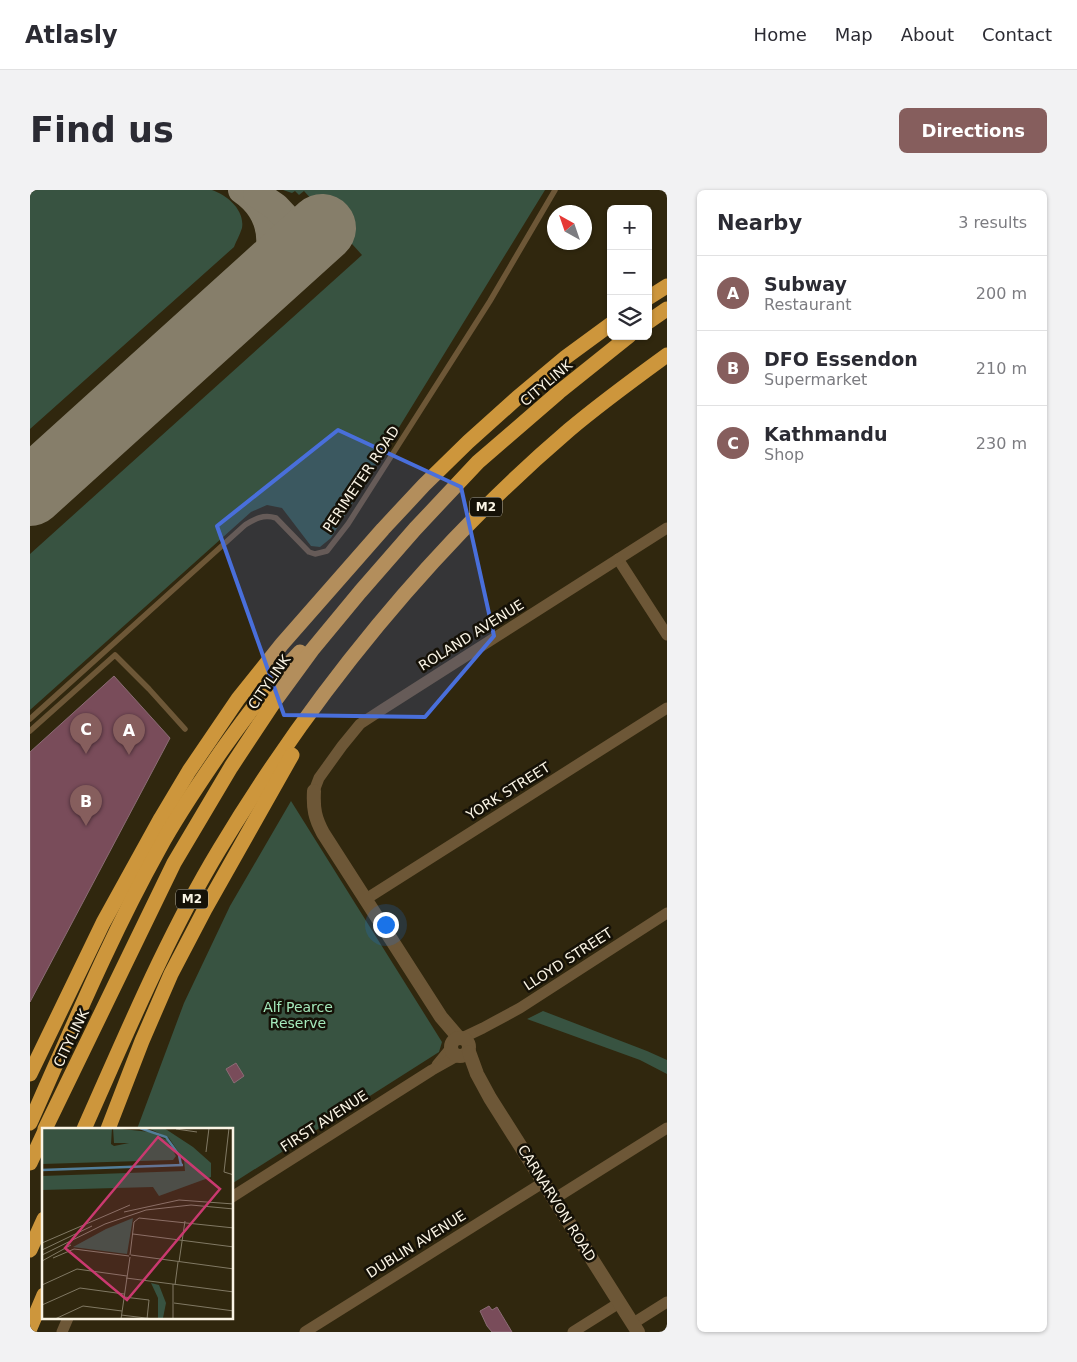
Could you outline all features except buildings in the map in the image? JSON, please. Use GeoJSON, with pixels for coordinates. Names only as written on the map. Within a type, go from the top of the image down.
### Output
{"type":"FeatureCollection","features":[{"type":"Feature","properties":{"kind":"highway"},"geometry":{"type":"LineString","coordinates":[[652,295],[667,286]]}},
{"type":"Feature","properties":{"kind":"highway"},"geometry":{"type":"LineString","coordinates":[[652,319],[667,309]]}},
{"type":"Feature","properties":{"kind":"highway"},"geometry":{"type":"LineString","coordinates":[[30,1074],[103,923],[161,818],[189,771],[238,699],[282,644],[382,529],[430,479],[517,398],[566,357],[607,327]]}},
{"type":"Feature","properties":{"kind":"highway","name":"CITYLINK"},"geometry":{"type":"LineString","coordinates":[[45,1128],[174,863],[230,768],[274,702],[312,650],[415,529],[478,462],[559,392],[624,340]]}},
{"type":"Feature","properties":{"kind":"highway","name":"M2"},"geometry":{"type":"LineString","coordinates":[[85,1128],[150,980],[218,851],[285,750],[331,686],[375,628],[487,506],[570,430],[626,384],[667,355]]}},
{"type":"Feature","properties":{"kind":"highway"},"geometry":{"type":"LineString","coordinates":[[30,1123],[124,916],[159,848],[185,806],[249,711],[270,685],[296,655],[360,592]]}},
{"type":"Feature","properties":{"kind":"highway"},"geometry":{"type":"LineString","coordinates":[[109,1128],[142,1041],[171,974],[204,909],[331,686]]}},
{"type":"Feature","properties":{"kind":"highway","name":"CITYLINK"},"geometry":{"type":"LineString","coordinates":[[30,1163],[42,1136]]}},
{"type":"Feature","properties":{"kind":"highway"},"geometry":{"type":"LineString","coordinates":[[30,1250],[42,1223]]}},
{"type":"Feature","properties":{"kind":"highway"},"geometry":{"type":"LineString","coordinates":[[32,1327],[42,1300]]}},
{"type":"Feature","properties":{"kind":"street","name":"ROLAND AVENUE"},"geometry":{"type":"LineString","coordinates":[[314,792],[319,778],[326,767],[360,724],[667,528]]}},
{"type":"Feature","properties":{"kind":"street"},"geometry":{"type":"LineString","coordinates":[[618,558],[667,635]]}},
{"type":"Feature","properties":{"kind":"street","name":"YORK STREET"},"geometry":{"type":"LineString","coordinates":[[366,899],[667,708]]}},
{"type":"Feature","properties":{"kind":"street","name":"CARNARVON ROAD"},"geometry":{"type":"LineString","coordinates":[[314,792],[313,805],[316,820],[323,833],[460,1047],[635,1328]]}},
{"type":"Feature","properties":{"kind":"street","name":"LLOYD STREET"},"geometry":{"type":"LineString","coordinates":[[460,1047],[483,1028],[520,1008],[667,913]]}},
{"type":"Feature","properties":{"kind":"street","name":"FIRST AVENUE"},"geometry":{"type":"LineString","coordinates":[[234,1196],[432,1070],[460,1047]]}},
{"type":"Feature","properties":{"kind":"street"},"geometry":{"type":"LineString","coordinates":[[554,1199],[667,1128]]}},
{"type":"Feature","properties":{"kind":"street","name":"DUBLIN AVENUE"},"geometry":{"type":"LineString","coordinates":[[305,1332],[544,1182]]}},
{"type":"Feature","properties":{"kind":"street"},"geometry":{"type":"LineString","coordinates":[[635,1328],[667,1302]]}},
{"type":"Feature","properties":{"kind":"street"},"geometry":{"type":"LineString","coordinates":[[573,1332],[619,1303]]}},
{"type":"Feature","properties":{"kind":"street"},"geometry":{"type":"LineString","coordinates":[[62,1332],[67,1320]]}},
{"type":"Feature","properties":{"kind":"lane","name":"PERIMETER ROAD"},"geometry":{"type":"LineString","coordinates":[[30,719],[244,526],[256,518],[263,516],[276,518],[309,552],[320,553],[327,551],[348,524],[490,301],[555,190]]}},
{"type":"Feature","properties":{"kind":"lane"},"geometry":{"type":"LineString","coordinates":[[30,731],[115,655],[185,729]]}},
{"type":"Feature","properties":{"kind":"highlighted area"},"geometry":{"type":"Polygon","coordinates":[[[338,430],[461,487],[494,636],[425,717],[284,715],[217,526],[338,430]]]}},
{"type":"Feature","properties":{"kind":"green space"},"geometry":{"type":"Polygon","coordinates":[[[30,190],[212,190],[229,199],[238,209],[241,215],[242,228],[234,247],[30,429],[30,190]]]}},
{"type":"Feature","properties":{"kind":"green space"},"geometry":{"type":"Polygon","coordinates":[[[283,190],[545,190],[331,538],[320,547],[311,546],[282,508],[267,505],[251,512],[30,710],[30,554],[362,255],[304,191],[299,195],[295,191],[292,193],[283,190]]]}},
{"type":"Feature","properties":{"kind":"green space","name":"Alf Pearce Reserve"},"geometry":{"type":"Polygon","coordinates":[[[291,801],[442,1042],[439,1052],[234,1182],[234,1128],[137,1128],[184,1003],[230,906],[291,801]]]}},
{"type":"Feature","properties":{"kind":"green space"},"geometry":{"type":"Polygon","coordinates":[[[543,1011],[667,1060],[667,1074],[640,1060],[527,1019],[543,1011]]]}},
{"type":"Feature","properties":{"kind":"taxiway"},"geometry":{"type":"LineString","coordinates":[[242,190],[262,210],[270,234],[268,259],[265,273],[259,286]]}},
{"type":"Feature","properties":{"kind":"taxiway"},"geometry":{"type":"LineString","coordinates":[[257,194],[276,207],[308,241]]}},
{"type":"Feature","properties":{"kind":"runway"},"geometry":{"type":"LineString","coordinates":[[30,492],[322,228]]}},
{"type":"Feature","properties":{"kind":"place","name":"Kathmandu"},"geometry":{"type":"Point","coordinates":[86,754]}},
{"type":"Feature","properties":{"kind":"place","name":"Subway"},"geometry":{"type":"Point","coordinates":[129,755]}},
{"type":"Feature","properties":{"kind":"place","name":"DFO Essendon"},"geometry":{"type":"Point","coordinates":[86,826]}}]}
